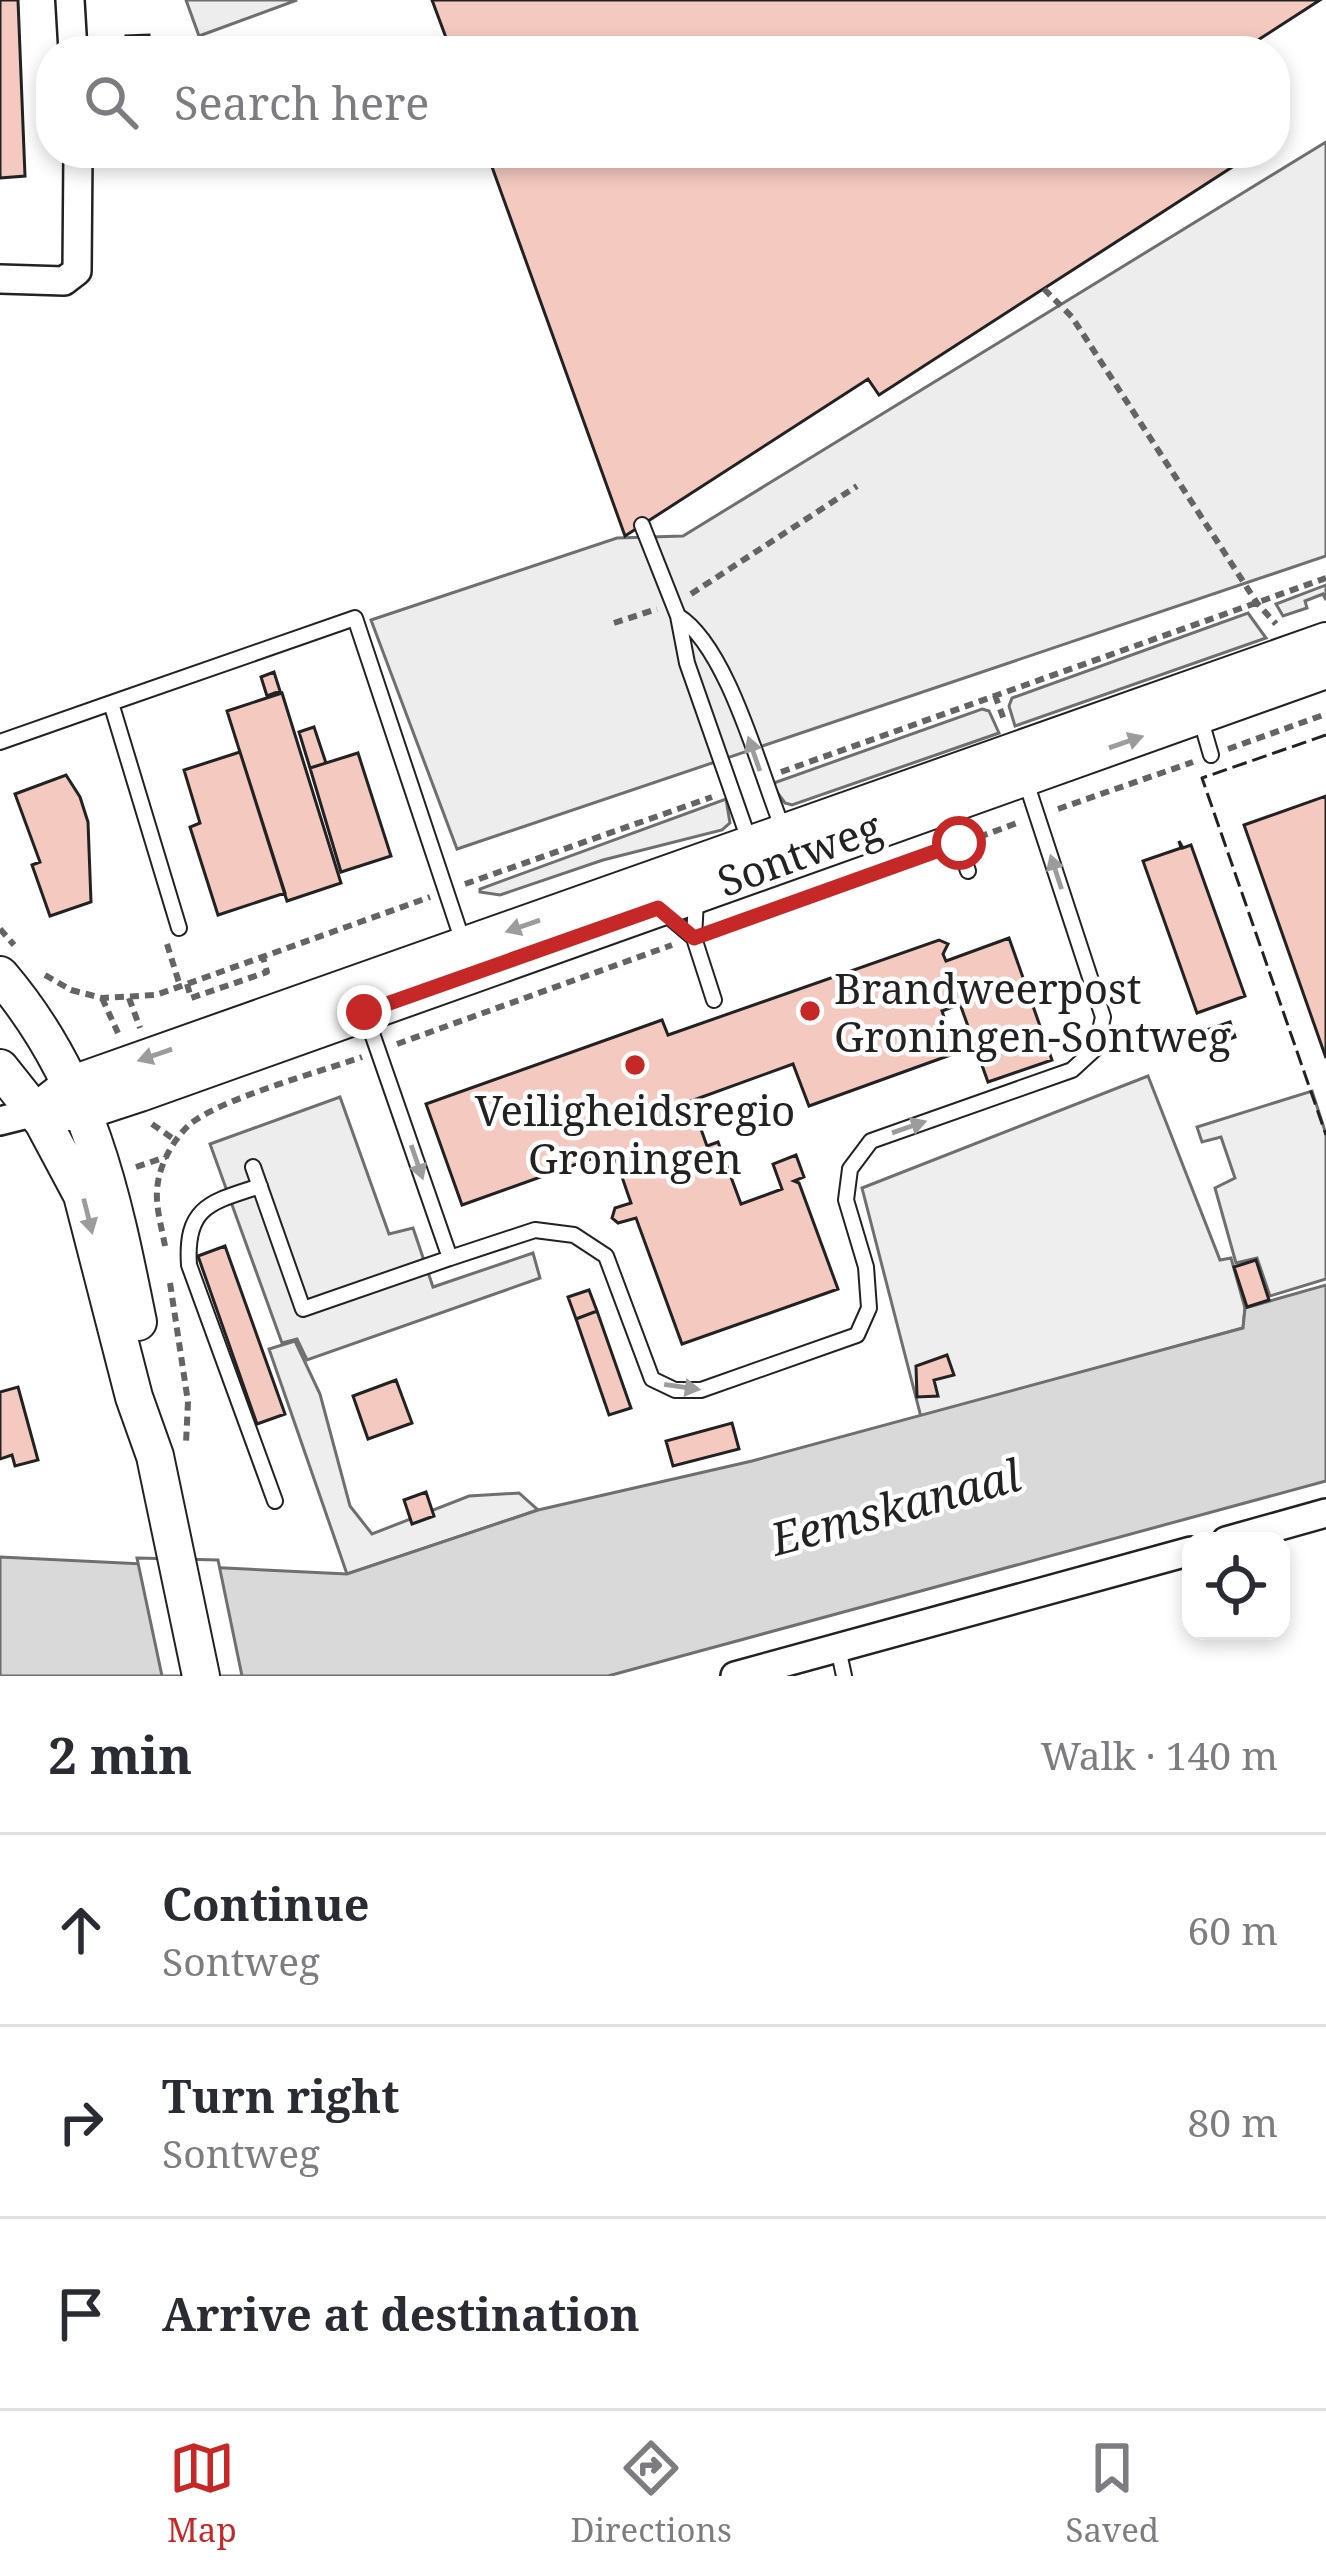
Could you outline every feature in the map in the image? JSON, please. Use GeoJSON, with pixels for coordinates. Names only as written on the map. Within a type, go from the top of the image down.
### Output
{"type":"FeatureCollection","features":[{"type":"Feature","properties":{"kind":"street"},"geometry":{"type":"LineString","coordinates":[[70,0],[72,36]]}},
{"type":"Feature","properties":{"kind":"street"},"geometry":{"type":"LineString","coordinates":[[0,279],[64,281],[77,271],[78,168]]}},
{"type":"Feature","properties":{"kind":"street","name":"Sontweg"},"geometry":{"type":"LineString","coordinates":[[1195,702],[1326,640]]}},
{"type":"Feature","properties":{"kind":"street","name":"Sontweg"},"geometry":{"type":"LineString","coordinates":[[18,1117],[1195,702],[1326,670]]}},
{"type":"Feature","properties":{"kind":"street","name":"Sontweg"},"geometry":{"type":"LineString","coordinates":[[646,897],[696,894],[772,848]]}},
{"type":"Feature","properties":{"kind":"street"},"geometry":{"type":"LineString","coordinates":[[13,968],[24,1004],[76,1098],[112,1191],[153,1396],[171,1453],[169,1529],[201,1676]]}},
{"type":"Feature","properties":{"kind":"street"},"geometry":{"type":"LineString","coordinates":[[0,1068],[18,1117],[60,1150],[82,1195],[134,1397],[171,1453]]}},
{"type":"Feature","properties":{"kind":"street"},"geometry":{"type":"LineString","coordinates":[[1259,1532],[1326,1514]]}},
{"type":"Feature","properties":{"kind":"street"},"geometry":{"type":"LineString","coordinates":[[735,1676],[1182,1552]]}},
{"type":"Feature","properties":{"kind":"lane"},"geometry":{"type":"LineString","coordinates":[[642,525],[676,610],[687,663],[732,790],[772,848]]}},
{"type":"Feature","properties":{"kind":"lane"},"geometry":{"type":"LineString","coordinates":[[676,610],[695,626],[731,690],[763,778],[772,848]]}},
{"type":"Feature","properties":{"kind":"lane"},"geometry":{"type":"LineString","coordinates":[[0,742],[355,618],[469,960]]}},
{"type":"Feature","properties":{"kind":"lane"},"geometry":{"type":"LineString","coordinates":[[1195,702],[1211,755]]}},
{"type":"Feature","properties":{"kind":"lane"},"geometry":{"type":"LineString","coordinates":[[112,703],[178,928]]}},
{"type":"Feature","properties":{"kind":"lane"},"geometry":{"type":"LineString","coordinates":[[254,1167],[303,1309],[535,1230],[574,1235],[606,1256],[652,1379],[675,1390],[701,1390],[856,1335],[869,1308],[866,1268],[846,1200],[850,1168],[871,1141],[1072,1070],[1096,1048],[1103,1017],[1020,764]]}},
{"type":"Feature","properties":{"kind":"lane"},"geometry":{"type":"LineString","coordinates":[[940,792],[968,871]]}},
{"type":"Feature","properties":{"kind":"lane"},"geometry":{"type":"LineString","coordinates":[[696,894],[694,938],[713,1000]]}},
{"type":"Feature","properties":{"kind":"lane"},"geometry":{"type":"LineString","coordinates":[[646,897],[694,938]]}},
{"type":"Feature","properties":{"kind":"lane"},"geometry":{"type":"LineString","coordinates":[[360,999],[450,1258]]}},
{"type":"Feature","properties":{"kind":"lane"},"geometry":{"type":"LineString","coordinates":[[260,1186],[208,1203],[196,1217],[188,1250],[189,1265],[275,1501]]}},
{"type":"Feature","properties":{"kind":"lane"},"geometry":{"type":"LineString","coordinates":[[838,1648],[844,1676]]}},
{"type":"Feature","properties":{"kind":"path"},"geometry":{"type":"LineString","coordinates":[[1044,289],[1072,317],[1274,625]]}},
{"type":"Feature","properties":{"kind":"path"},"geometry":{"type":"LineString","coordinates":[[614,622],[676,610],[857,486]]}},
{"type":"Feature","properties":{"kind":"path","name":"Sontweg"},"geometry":{"type":"LineString","coordinates":[[763,778],[1326,578]]}},
{"type":"Feature","properties":{"kind":"path","name":"Sontweg"},"geometry":{"type":"LineString","coordinates":[[171,1453],[188,1402],[157,1192],[166,1157],[190,1124],[210,1112],[1326,714]]}},
{"type":"Feature","properties":{"kind":"path","name":"Sontweg"},"geometry":{"type":"LineString","coordinates":[[40,973],[102,998],[156,995],[732,790]]}},
{"type":"Feature","properties":{"kind":"path"},"geometry":{"type":"LineString","coordinates":[[0,928],[13,968]]}},
{"type":"Feature","properties":{"kind":"path"},"geometry":{"type":"LineString","coordinates":[[178,928],[164,932],[191,998],[267,972],[262,956]]}},
{"type":"Feature","properties":{"kind":"shaded area"},"geometry":{"type":"Polygon","coordinates":[[[186,0],[297,0],[199,36],[186,0]]]}},
{"type":"Feature","properties":{"kind":"shaded area"},"geometry":{"type":"Polygon","coordinates":[[[1326,142],[1326,556],[457,849],[371,620],[617,538],[683,536],[1326,142]]]}},
{"type":"Feature","properties":{"kind":"shaded area"},"geometry":{"type":"Polygon","coordinates":[[[1326,585],[1326,600],[1323,594],[1305,601],[1307,608],[1283,616],[1276,604],[1326,585]]]}},
{"type":"Feature","properties":{"kind":"shaded area"},"geometry":{"type":"Polygon","coordinates":[[[1248,613],[1266,638],[1015,726],[1009,706],[1012,698],[1248,613]]]}},
{"type":"Feature","properties":{"kind":"shaded area"},"geometry":{"type":"Polygon","coordinates":[[[982,709],[989,711],[999,733],[792,805],[771,784],[982,709]]]}},
{"type":"Feature","properties":{"kind":"shaded area"},"geometry":{"type":"Polygon","coordinates":[[[726,799],[730,823],[722,830],[603,860],[500,895],[480,892],[480,889],[726,799]]]}},
{"type":"Feature","properties":{"kind":"shaded area"},"geometry":{"type":"Polygon","coordinates":[[[1148,1076],[1220,1260],[1231,1258],[1245,1308],[1243,1328],[921,1417],[862,1188],[1148,1076]]]}},
{"type":"Feature","properties":{"kind":"shaded area"},"geometry":{"type":"Polygon","coordinates":[[[1312,1091],[1326,1134],[1326,1279],[1270,1296],[1257,1258],[1236,1263],[1215,1188],[1235,1178],[1221,1137],[1202,1142],[1197,1127],[1312,1091]]]}},
{"type":"Feature","properties":{"kind":"shaded area"},"geometry":{"type":"Polygon","coordinates":[[[340,1097],[389,1234],[413,1228],[433,1287],[533,1253],[540,1278],[307,1360],[297,1339],[282,1343],[210,1144],[340,1097]]]}},
{"type":"Feature","properties":{"kind":"shaded area"},"geometry":{"type":"Polygon","coordinates":[[[295,1341],[320,1394],[350,1506],[372,1534],[469,1496],[519,1493],[538,1510],[347,1574],[269,1349],[295,1341]]]}},
{"type":"Feature","properties":{"kind":"water","name":"Eemskanaal"},"geometry":{"type":"Polygon","coordinates":[[[1326,1285],[1326,1481],[608,1676],[0,1676],[0,1557],[347,1574],[538,1510],[752,1461],[1243,1328],[1245,1308],[1326,1285]]]}},
{"type":"Feature","properties":{"kind":"pier"},"geometry":{"type":"Polygon","coordinates":[[[137,1558],[218,1560],[242,1676],[162,1676],[137,1558]]]}},
{"type":"Feature","properties":{"kind":"building"},"geometry":{"type":"Polygon","coordinates":[[[0,0],[18,0],[25,176],[0,178],[0,0]]]}},
{"type":"Feature","properties":{"kind":"building"},"geometry":{"type":"Polygon","coordinates":[[[432,0],[1320,0],[1264,36],[445,36],[432,0]]]}},
{"type":"Feature","properties":{"kind":"building"},"geometry":{"type":"Polygon","coordinates":[[[492,168],[1231,168],[879,395],[868,379],[625,536],[492,168]]]}},
{"type":"Feature","properties":{"kind":"building"},"geometry":{"type":"Polygon","coordinates":[[[274,672],[280,691],[267,696],[261,677],[274,672]]]}},
{"type":"Feature","properties":{"kind":"building"},"geometry":{"type":"Polygon","coordinates":[[[282,693],[341,883],[287,901],[227,711],[282,693]]]}},
{"type":"Feature","properties":{"kind":"building"},"geometry":{"type":"Polygon","coordinates":[[[314,727],[326,763],[310,768],[299,732],[314,727]]]}},
{"type":"Feature","properties":{"kind":"building"},"geometry":{"type":"Polygon","coordinates":[[[240,752],[285,893],[218,915],[190,827],[200,823],[184,770],[240,752]]]}},
{"type":"Feature","properties":{"kind":"building"},"geometry":{"type":"Polygon","coordinates":[[[358,753],[391,856],[341,872],[310,768],[358,753]]]}},
{"type":"Feature","properties":{"kind":"building"},"geometry":{"type":"Polygon","coordinates":[[[66,775],[88,822],[91,902],[50,916],[32,865],[40,862],[15,794],[66,775]]]}},
{"type":"Feature","properties":{"kind":"building"},"geometry":{"type":"Polygon","coordinates":[[[1326,796],[1326,1058],[1244,825],[1326,796]]]}},
{"type":"Feature","properties":{"kind":"building"},"geometry":{"type":"Polygon","coordinates":[[[1179,841],[1183,848],[1191,845],[1245,996],[1197,1013],[1143,861],[1181,848],[1179,841]]]}},
{"type":"Feature","properties":{"kind":"building"},"geometry":{"type":"Polygon","coordinates":[[[1009,938],[1052,1060],[988,1082],[960,1004],[942,1011],[956,1053],[809,1106],[793,1064],[691,1101],[707,1146],[718,1142],[741,1204],[782,1189],[773,1164],[796,1155],[804,1177],[794,1181],[799,1183],[838,1289],[682,1344],[636,1218],[618,1223],[612,1218],[615,1208],[631,1203],[613,1151],[462,1205],[426,1104],[662,1020],[668,1035],[939,940],[948,944],[943,954],[946,961],[1009,938]]]}},
{"type":"Feature","properties":{"kind":"building"},"geometry":{"type":"Polygon","coordinates":[[[1230,1022],[1235,1037],[1200,1049],[1195,1034],[1230,1022]]]}},
{"type":"Feature","properties":{"kind":"building"},"geometry":{"type":"Polygon","coordinates":[[[225,1246],[285,1414],[257,1424],[198,1256],[225,1246]]]}},
{"type":"Feature","properties":{"kind":"building"},"geometry":{"type":"Polygon","coordinates":[[[1256,1260],[1269,1300],[1247,1307],[1234,1267],[1256,1260]]]}},
{"type":"Feature","properties":{"kind":"building"},"geometry":{"type":"Polygon","coordinates":[[[589,1290],[597,1311],[576,1319],[568,1297],[589,1290]]]}},
{"type":"Feature","properties":{"kind":"building"},"geometry":{"type":"Polygon","coordinates":[[[597,1311],[631,1408],[609,1415],[576,1319],[597,1311]]]}},
{"type":"Feature","properties":{"kind":"building"},"geometry":{"type":"Polygon","coordinates":[[[947,1355],[954,1375],[934,1380],[938,1396],[917,1397],[916,1366],[947,1355]]]}},
{"type":"Feature","properties":{"kind":"building"},"geometry":{"type":"Polygon","coordinates":[[[396,1380],[412,1423],[368,1439],[353,1396],[396,1380]]]}},
{"type":"Feature","properties":{"kind":"building"},"geometry":{"type":"Polygon","coordinates":[[[18,1387],[38,1460],[15,1466],[12,1455],[0,1459],[0,1392],[18,1387]]]}},
{"type":"Feature","properties":{"kind":"building"},"geometry":{"type":"Polygon","coordinates":[[[732,1423],[739,1449],[673,1466],[666,1441],[732,1423]]]}},
{"type":"Feature","properties":{"kind":"building"},"geometry":{"type":"Polygon","coordinates":[[[426,1492],[434,1516],[412,1524],[404,1500],[426,1492]]]}},
{"type":"Feature","properties":{"kind":"fence"},"geometry":{"type":"LineString","coordinates":[[1326,735],[1202,778],[1326,1135]]}},
{"type":"Feature","properties":{"kind":"place","name":"Brandweerpost Groningen-Sontweg"},"geometry":{"type":"Point","coordinates":[810,1011]}},
{"type":"Feature","properties":{"kind":"place","name":"Veiligheidsregio Groningen"},"geometry":{"type":"Point","coordinates":[635,1065]}},
{"type":"Feature","properties":{"kind":"route"},"geometry":{"type":"LineString","coordinates":[[364,1012],[658,908],[694,938],[959,843]]}}]}
